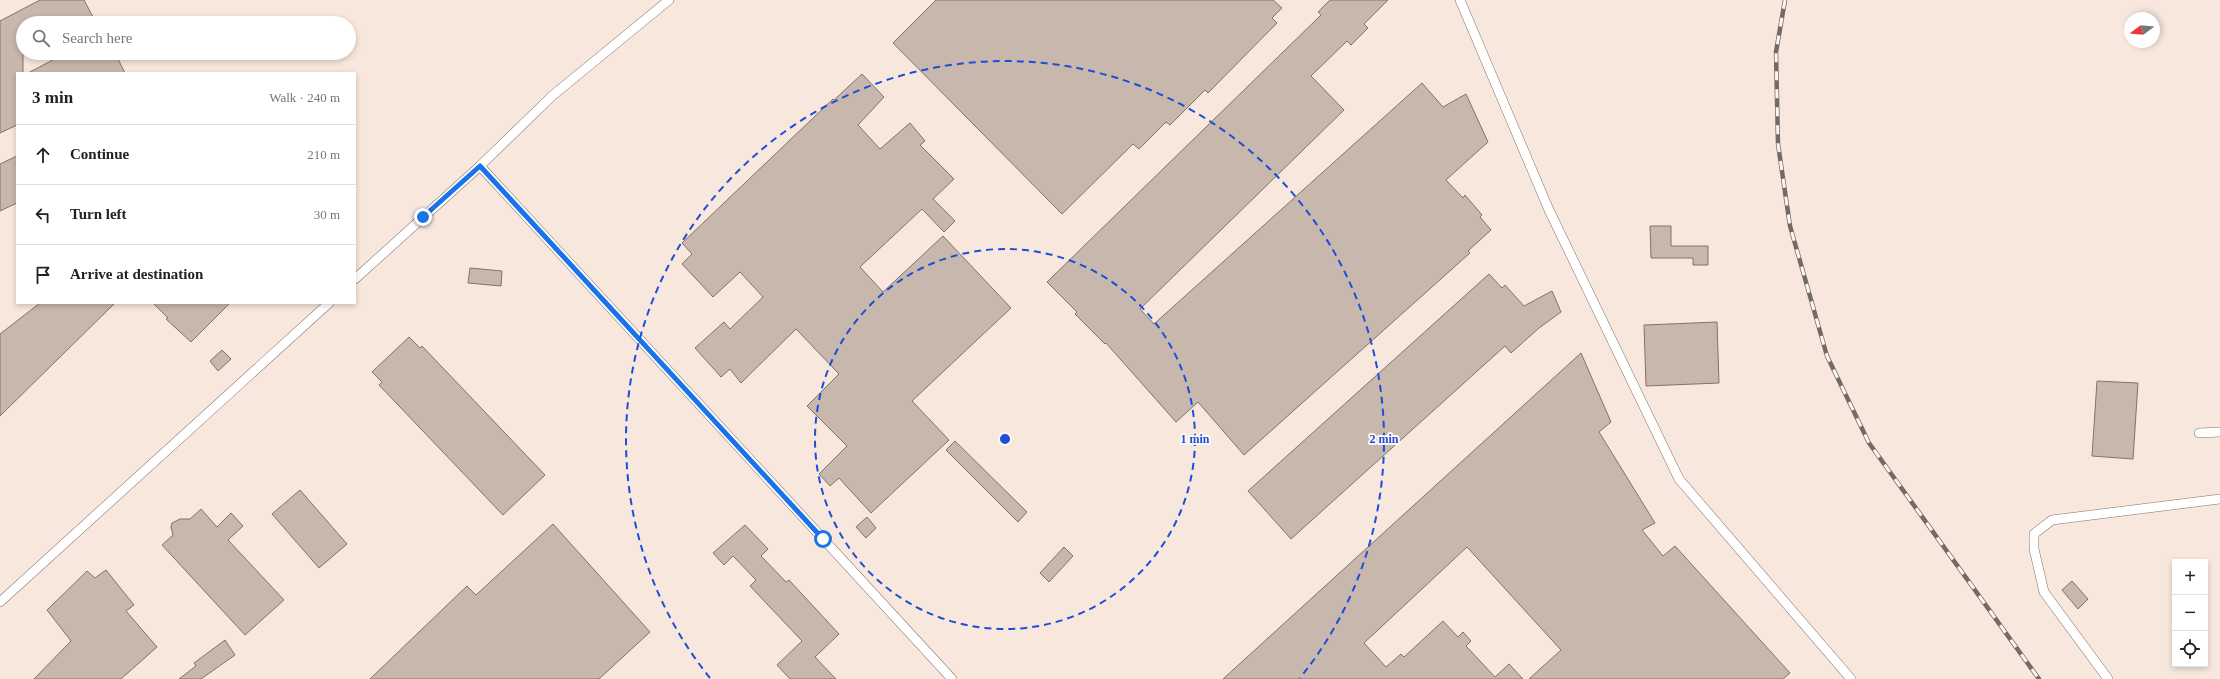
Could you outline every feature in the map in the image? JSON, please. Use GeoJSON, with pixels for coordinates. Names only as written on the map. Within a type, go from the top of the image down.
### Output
{"type":"FeatureCollection","features":[{"type":"Feature","properties":{"kind":"lane"},"geometry":{"type":"LineString","coordinates":[[356,278],[480,166],[552,96],[669,0]]}},
{"type":"Feature","properties":{"kind":"lane"},"geometry":{"type":"LineString","coordinates":[[1460,0],[1549,210],[1679,479],[1851,679]]}},
{"type":"Feature","properties":{"kind":"lane"},"geometry":{"type":"LineString","coordinates":[[480,166],[952,679]]}},
{"type":"Feature","properties":{"kind":"lane"},"geometry":{"type":"LineString","coordinates":[[0,602],[328,304]]}},
{"type":"Feature","properties":{"kind":"lane"},"geometry":{"type":"LineString","coordinates":[[2200,433],[2220,432]]}},
{"type":"Feature","properties":{"kind":"lane"},"geometry":{"type":"LineString","coordinates":[[2108,679],[2044,592],[2034,549],[2034,534],[2052,520],[2220,498]]}},
{"type":"Feature","properties":{"kind":"building"},"geometry":{"type":"Polygon","coordinates":[[[40,0],[84,0],[92,16],[16,16],[16,60],[23,60],[23,72],[16,72],[16,125],[0,133],[0,21],[40,0]]]}},
{"type":"Feature","properties":{"kind":"building"},"geometry":{"type":"Polygon","coordinates":[[[936,0],[1273,0],[1282,8],[1272,18],[1277,23],[1208,93],[1205,90],[1170,125],[1166,122],[1139,149],[1133,144],[1062,214],[893,43],[936,0]]]}},
{"type":"Feature","properties":{"kind":"building"},"geometry":{"type":"Polygon","coordinates":[[[1330,0],[1388,0],[1364,24],[1368,28],[1351,45],[1347,41],[1311,76],[1344,110],[1140,309],[1154,324],[1422,83],[1443,107],[1466,94],[1488,142],[1446,180],[1463,198],[1465,195],[1482,215],[1480,217],[1491,230],[1468,251],[1470,253],[1244,455],[1198,402],[1176,422],[1106,343],[1105,344],[1075,314],[1077,312],[1047,282],[1321,15],[1318,12],[1330,0]]]}},
{"type":"Feature","properties":{"kind":"building"},"geometry":{"type":"Polygon","coordinates":[[[53,60],[118,60],[124,72],[30,72],[53,60]]]}},
{"type":"Feature","properties":{"kind":"building"},"geometry":{"type":"Polygon","coordinates":[[[862,74],[884,97],[858,125],[880,149],[910,123],[925,141],[920,145],[954,179],[933,199],[955,221],[944,232],[922,209],[860,267],[883,292],[943,236],[1011,308],[912,401],[949,440],[871,513],[839,478],[830,486],[819,474],[847,446],[807,406],[839,374],[796,329],[741,383],[730,369],[721,377],[695,348],[724,322],[730,329],[763,297],[740,272],[713,297],[682,264],[692,254],[682,243],[833,99],[834,100],[862,74]]]}},
{"type":"Feature","properties":{"kind":"building"},"geometry":{"type":"Polygon","coordinates":[[[16,156],[16,203],[0,211],[0,164],[16,156]]]}},
{"type":"Feature","properties":{"kind":"building"},"geometry":{"type":"Polygon","coordinates":[[[1650,226],[1671,226],[1671,246],[1708,246],[1708,265],[1693,265],[1693,258],[1651,258],[1650,226]]]}},
{"type":"Feature","properties":{"kind":"building"},"geometry":{"type":"Polygon","coordinates":[[[470,268],[502,271],[501,286],[468,283],[470,268]]]}},
{"type":"Feature","properties":{"kind":"building"},"geometry":{"type":"Polygon","coordinates":[[[1489,274],[1502,288],[1505,285],[1524,306],[1552,291],[1561,312],[1539,328],[1511,353],[1505,346],[1291,539],[1248,491],[1489,274]]]}},
{"type":"Feature","properties":{"kind":"building"},"geometry":{"type":"Polygon","coordinates":[[[39,304],[114,304],[0,416],[0,334],[39,304]]]}},
{"type":"Feature","properties":{"kind":"building"},"geometry":{"type":"Polygon","coordinates":[[[154,304],[229,304],[191,342],[166,319],[168,318],[154,304]]]}},
{"type":"Feature","properties":{"kind":"building"},"geometry":{"type":"Polygon","coordinates":[[[1717,322],[1719,383],[1646,386],[1644,325],[1717,322]]]}},
{"type":"Feature","properties":{"kind":"building"},"geometry":{"type":"Polygon","coordinates":[[[409,337],[420,348],[422,346],[545,475],[503,515],[379,385],[382,382],[372,372],[409,337]]]}},
{"type":"Feature","properties":{"kind":"building"},"geometry":{"type":"Polygon","coordinates":[[[222,350],[231,359],[218,371],[210,361],[222,350]]]}},
{"type":"Feature","properties":{"kind":"building"},"geometry":{"type":"Polygon","coordinates":[[[1581,353],[1611,422],[1599,432],[1655,523],[1642,530],[1663,556],[1675,546],[1790,673],[1783,679],[1529,679],[1561,650],[1467,547],[1364,643],[1386,667],[1401,654],[1404,657],[1443,621],[1458,637],[1463,632],[1471,641],[1466,646],[1495,677],[1509,664],[1523,679],[1223,679],[1581,353]]]}},
{"type":"Feature","properties":{"kind":"building"},"geometry":{"type":"Polygon","coordinates":[[[2097,381],[2138,383],[2133,459],[2092,456],[2097,381]]]}},
{"type":"Feature","properties":{"kind":"building"},"geometry":{"type":"Polygon","coordinates":[[[955,441],[1027,512],[1018,522],[946,450],[955,441]]]}},
{"type":"Feature","properties":{"kind":"building"},"geometry":{"type":"Polygon","coordinates":[[[300,490],[347,544],[319,568],[272,514],[300,490]]]}},
{"type":"Feature","properties":{"kind":"building"},"geometry":{"type":"Polygon","coordinates":[[[201,509],[217,527],[231,513],[243,526],[228,540],[284,600],[245,635],[162,545],[173,535],[171,527],[172,523],[180,519],[190,519],[201,509]]]}},
{"type":"Feature","properties":{"kind":"building"},"geometry":{"type":"Polygon","coordinates":[[[867,517],[876,528],[866,538],[856,527],[867,517]]]}},
{"type":"Feature","properties":{"kind":"building"},"geometry":{"type":"Polygon","coordinates":[[[553,524],[650,632],[599,679],[370,679],[467,586],[476,595],[553,524]]]}},
{"type":"Feature","properties":{"kind":"building"},"geometry":{"type":"Polygon","coordinates":[[[745,525],[768,549],[761,556],[786,582],[789,580],[839,634],[815,657],[836,679],[790,679],[777,665],[802,641],[750,586],[756,580],[733,556],[724,565],[713,553],[745,525]]]}},
{"type":"Feature","properties":{"kind":"building"},"geometry":{"type":"Polygon","coordinates":[[[1064,547],[1073,556],[1049,582],[1040,573],[1064,547]]]}},
{"type":"Feature","properties":{"kind":"building"},"geometry":{"type":"Polygon","coordinates":[[[106,570],[134,605],[126,611],[157,647],[121,679],[34,679],[71,641],[47,610],[87,571],[95,578],[106,570]]]}},
{"type":"Feature","properties":{"kind":"building"},"geometry":{"type":"Polygon","coordinates":[[[2072,581],[2088,599],[2078,609],[2062,590],[2072,581]]]}},
{"type":"Feature","properties":{"kind":"building"},"geometry":{"type":"Polygon","coordinates":[[[225,640],[235,655],[201,679],[179,679],[196,666],[194,663],[225,640]]]}},
{"type":"Feature","properties":{"kind":"railway"},"geometry":{"type":"LineString","coordinates":[[1785,0],[1776,52],[1778,144],[1790,226],[1827,356],[1869,443],[2039,679]]}},
{"type":"Feature","properties":{"kind":"route"},"geometry":{"type":"LineString","coordinates":[[423,217],[480,166],[823,539]]}}]}
